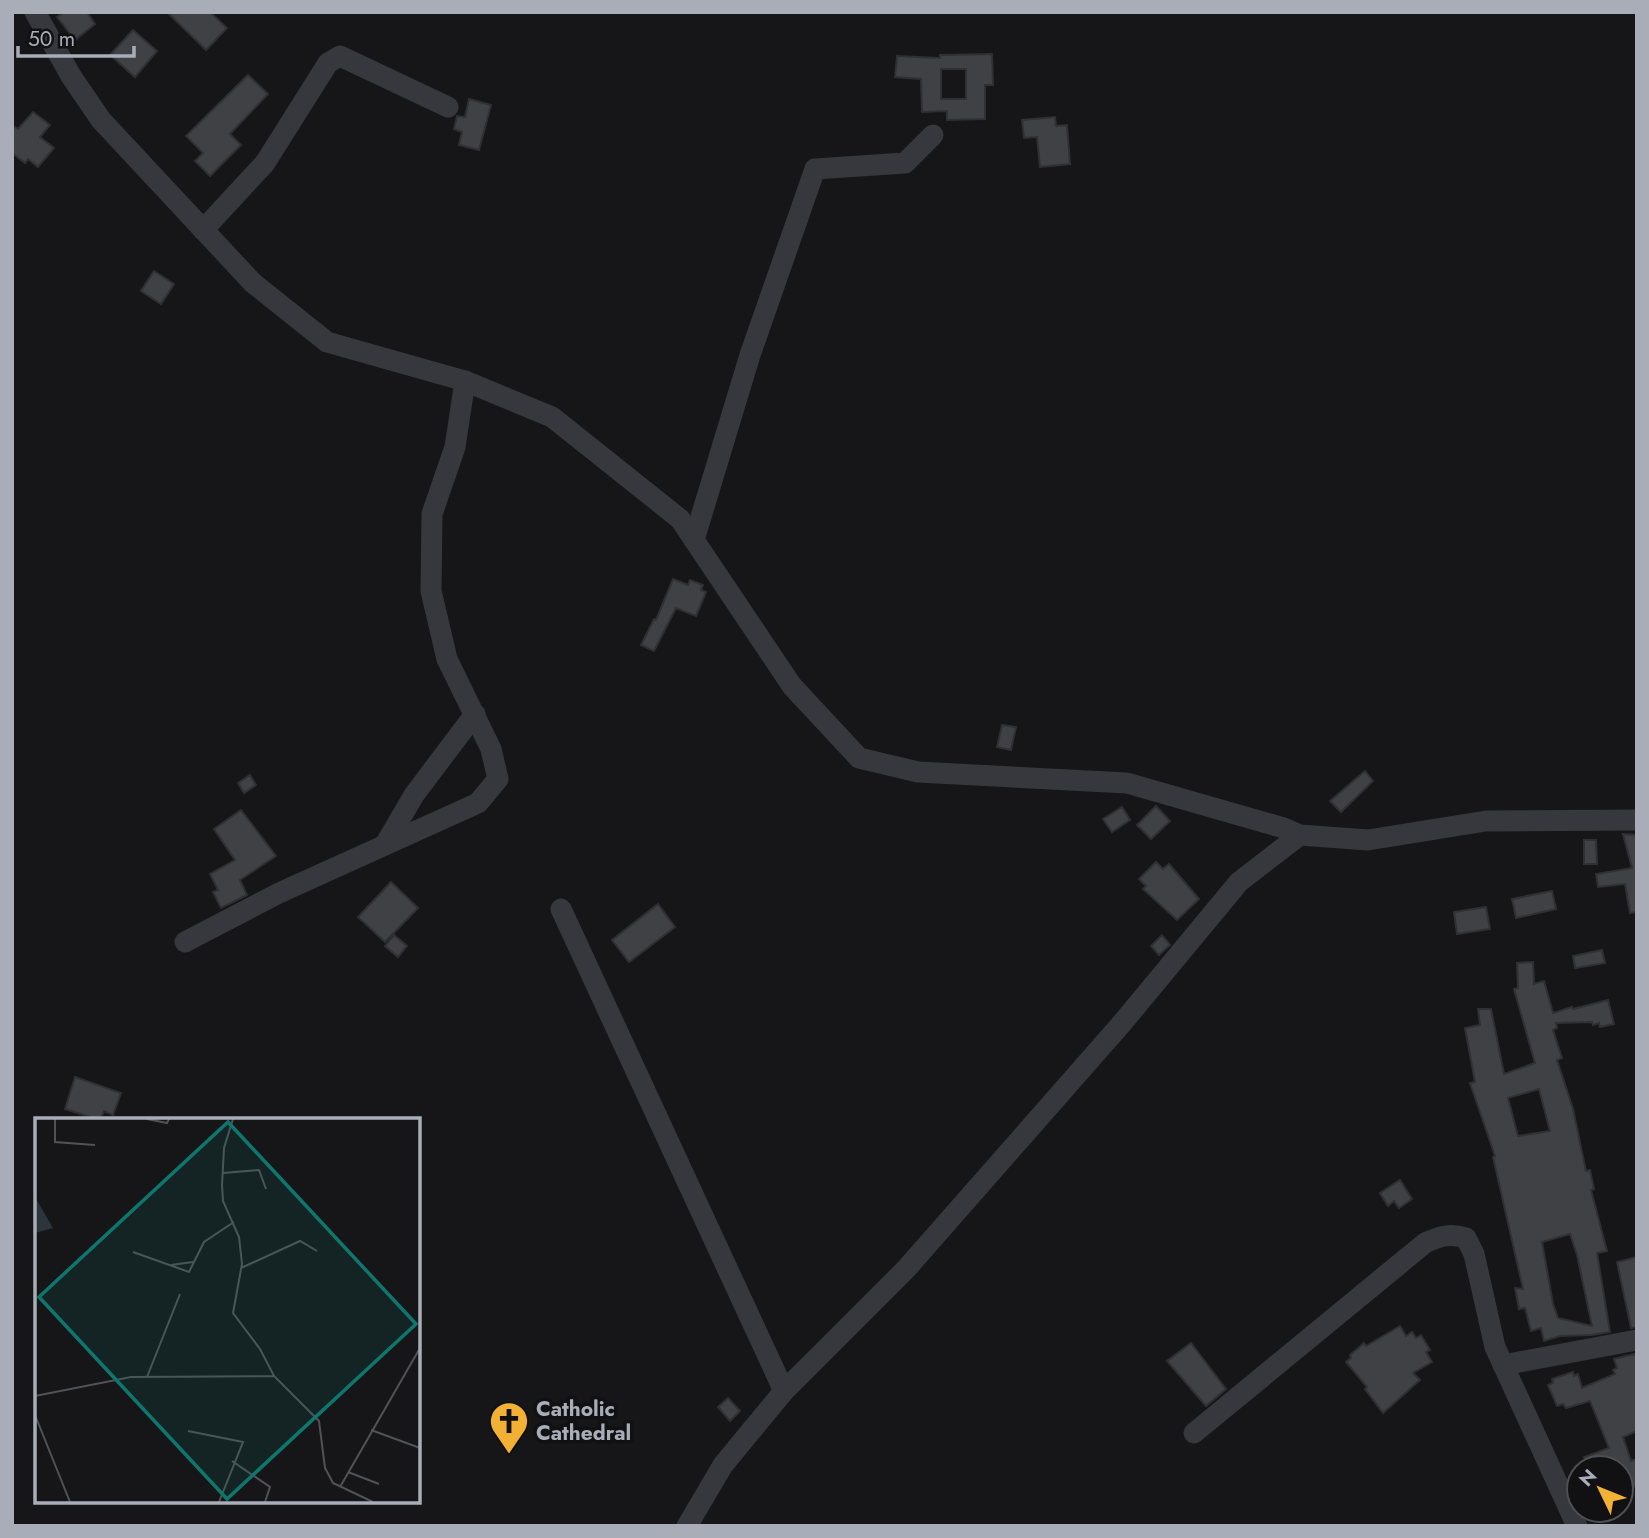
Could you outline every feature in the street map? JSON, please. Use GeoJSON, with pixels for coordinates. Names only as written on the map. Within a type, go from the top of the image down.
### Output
{"type":"FeatureCollection","features":[{"type":"Feature","properties":{"kind":"street"},"geometry":{"type":"LineString","coordinates":[[35,12],[71,76],[101,120],[253,283],[327,342],[465,381],[552,417],[680,519],[792,686],[859,758],[918,772],[1127,783],[1300,835],[1368,840],[1486,821],[1637,820]]}},
{"type":"Feature","properties":{"kind":"street"},"geometry":{"type":"LineString","coordinates":[[203,230],[265,163],[328,63],[340,56],[448,107]]}},
{"type":"Feature","properties":{"kind":"street"},"geometry":{"type":"LineString","coordinates":[[694,540],[750,355],[815,169],[905,163],[933,135]]}},
{"type":"Feature","properties":{"kind":"street"},"geometry":{"type":"LineString","coordinates":[[185,942],[279,893],[478,803],[498,779],[491,749],[447,659],[431,591],[432,514],[455,447],[465,381]]}},
{"type":"Feature","properties":{"kind":"street"},"geometry":{"type":"LineString","coordinates":[[386,843],[414,795],[474,714]]}},
{"type":"Feature","properties":{"kind":"street"},"geometry":{"type":"LineString","coordinates":[[687,1526],[723,1465],[784,1391],[907,1268],[1123,1022],[1239,882],[1300,835]]}},
{"type":"Feature","properties":{"kind":"street"},"geometry":{"type":"LineString","coordinates":[[561,909],[784,1391]]}},
{"type":"Feature","properties":{"kind":"street"},"geometry":{"type":"LineString","coordinates":[[1194,1433],[1425,1243],[1442,1236],[1456,1235],[1466,1238],[1474,1254],[1495,1347],[1577,1526]]}},
{"type":"Feature","properties":{"kind":"street"},"geometry":{"type":"LineString","coordinates":[[1503,1365],[1637,1340]]}},
{"type":"Feature","properties":{"kind":"building"},"geometry":{"type":"Polygon","coordinates":[[[64,12],[87,12],[95,24],[75,40],[57,17],[64,12]]]}},
{"type":"Feature","properties":{"kind":"building"},"geometry":{"type":"Polygon","coordinates":[[[167,12],[210,12],[227,28],[206,50],[167,12]]]}},
{"type":"Feature","properties":{"kind":"building"},"geometry":{"type":"Polygon","coordinates":[[[133,30],[157,51],[135,77],[110,55],[133,30]]]}},
{"type":"Feature","properties":{"kind":"building"},"geometry":{"type":"Polygon","coordinates":[[[992,54],[993,85],[985,85],[985,119],[947,120],[947,111],[922,112],[921,79],[895,77],[897,56],[940,58],[940,55],[992,54]],[[941,69],[941,99],[966,99],[966,69],[941,69]]]}},
{"type":"Feature","properties":{"kind":"building"},"geometry":{"type":"Polygon","coordinates":[[[248,75],[268,94],[230,134],[241,145],[210,176],[195,161],[203,153],[186,136],[248,75]]]}},
{"type":"Feature","properties":{"kind":"building"},"geometry":{"type":"Polygon","coordinates":[[[469,99],[491,105],[479,150],[459,145],[462,132],[454,129],[457,116],[465,117],[469,99]]]}},
{"type":"Feature","properties":{"kind":"building"},"geometry":{"type":"Polygon","coordinates":[[[33,112],[50,125],[40,137],[54,148],[38,167],[28,159],[25,163],[12,153],[12,125],[18,129],[33,112]]]}},
{"type":"Feature","properties":{"kind":"building"},"geometry":{"type":"Polygon","coordinates":[[[1055,117],[1056,126],[1067,125],[1070,164],[1040,167],[1037,137],[1024,138],[1022,120],[1055,117]]]}},
{"type":"Feature","properties":{"kind":"building"},"geometry":{"type":"Polygon","coordinates":[[[154,271],[174,284],[161,304],[141,291],[154,271]]]}},
{"type":"Feature","properties":{"kind":"building"},"geometry":{"type":"Polygon","coordinates":[[[673,579],[688,585],[690,580],[703,585],[701,590],[706,592],[696,616],[676,608],[654,651],[641,645],[654,619],[656,620],[673,579]]]}},
{"type":"Feature","properties":{"kind":"building"},"geometry":{"type":"Polygon","coordinates":[[[1002,725],[1016,727],[1011,750],[997,747],[1002,725]]]}},
{"type":"Feature","properties":{"kind":"building"},"geometry":{"type":"Polygon","coordinates":[[[1365,771],[1373,781],[1341,812],[1330,801],[1365,771]]]}},
{"type":"Feature","properties":{"kind":"building"},"geometry":{"type":"Polygon","coordinates":[[[250,775],[256,785],[244,793],[238,783],[250,775]]]}},
{"type":"Feature","properties":{"kind":"building"},"geometry":{"type":"Polygon","coordinates":[[[1156,806],[1170,821],[1151,839],[1137,825],[1156,806]]]}},
{"type":"Feature","properties":{"kind":"building"},"geometry":{"type":"Polygon","coordinates":[[[1122,807],[1130,820],[1112,832],[1103,819],[1122,807]]]}},
{"type":"Feature","properties":{"kind":"building"},"geometry":{"type":"Polygon","coordinates":[[[241,810],[276,856],[240,880],[247,895],[221,908],[213,892],[218,890],[210,874],[235,860],[214,829],[241,810]]]}},
{"type":"Feature","properties":{"kind":"building"},"geometry":{"type":"Polygon","coordinates":[[[1623,834],[1637,835],[1637,912],[1630,913],[1625,884],[1598,887],[1596,874],[1632,868],[1623,834]]]}},
{"type":"Feature","properties":{"kind":"building"},"geometry":{"type":"Polygon","coordinates":[[[1584,840],[1596,840],[1597,864],[1584,864],[1584,840]]]}},
{"type":"Feature","properties":{"kind":"building"},"geometry":{"type":"Polygon","coordinates":[[[1156,862],[1163,869],[1169,864],[1199,899],[1177,920],[1143,889],[1146,886],[1139,879],[1156,862]]]}},
{"type":"Feature","properties":{"kind":"building"},"geometry":{"type":"Polygon","coordinates":[[[391,882],[418,908],[385,942],[358,917],[391,882]]]}},
{"type":"Feature","properties":{"kind":"building"},"geometry":{"type":"Polygon","coordinates":[[[1552,891],[1556,909],[1516,918],[1512,899],[1552,891]]]}},
{"type":"Feature","properties":{"kind":"building"},"geometry":{"type":"Polygon","coordinates":[[[658,904],[675,927],[629,962],[612,940],[658,904]]]}},
{"type":"Feature","properties":{"kind":"building"},"geometry":{"type":"Polygon","coordinates":[[[1486,907],[1490,929],[1457,934],[1454,912],[1486,907]]]}},
{"type":"Feature","properties":{"kind":"building"},"geometry":{"type":"Polygon","coordinates":[[[394,935],[407,946],[398,957],[385,946],[394,935]]]}},
{"type":"Feature","properties":{"kind":"building"},"geometry":{"type":"Polygon","coordinates":[[[1162,935],[1170,945],[1159,955],[1151,946],[1162,935]]]}},
{"type":"Feature","properties":{"kind":"building"},"geometry":{"type":"Polygon","coordinates":[[[1602,950],[1605,963],[1575,968],[1573,956],[1602,950]]]}},
{"type":"Feature","properties":{"kind":"building"},"geometry":{"type":"Polygon","coordinates":[[[1533,962],[1534,984],[1544,981],[1553,1013],[1608,1000],[1614,1024],[1600,1027],[1599,1023],[1593,1025],[1592,1022],[1556,1023],[1557,1028],[1553,1030],[1562,1058],[1557,1060],[1573,1109],[1586,1171],[1590,1170],[1594,1189],[1591,1190],[1607,1251],[1597,1253],[1610,1332],[1560,1336],[1544,1341],[1541,1328],[1531,1331],[1525,1308],[1519,1309],[1515,1288],[1523,1289],[1493,1157],[1495,1156],[1470,1083],[1475,1082],[1465,1028],[1480,1025],[1478,1009],[1491,1009],[1504,1074],[1535,1063],[1514,989],[1518,988],[1517,963],[1533,962]],[[1539,1089],[1508,1098],[1518,1136],[1550,1131],[1539,1089]],[[1570,1234],[1542,1242],[1553,1304],[1558,1318],[1592,1326],[1577,1255],[1570,1234]]]}},
{"type":"Feature","properties":{"kind":"building"},"geometry":{"type":"Polygon","coordinates":[[[75,1077],[121,1093],[113,1115],[104,1111],[101,1118],[94,1118],[65,1109],[75,1077]]]}},
{"type":"Feature","properties":{"kind":"building"},"geometry":{"type":"Polygon","coordinates":[[[1400,1180],[1412,1199],[1399,1208],[1394,1201],[1388,1206],[1380,1193],[1400,1180]]]}},
{"type":"Feature","properties":{"kind":"building"},"geometry":{"type":"Polygon","coordinates":[[[1637,1257],[1637,1327],[1631,1328],[1617,1262],[1637,1257]]]}},
{"type":"Feature","properties":{"kind":"building"},"geometry":{"type":"Polygon","coordinates":[[[1400,1326],[1406,1336],[1412,1332],[1416,1338],[1421,1335],[1430,1350],[1426,1352],[1432,1362],[1413,1373],[1420,1380],[1383,1413],[1365,1389],[1367,1387],[1346,1362],[1364,1343],[1366,1346],[1400,1326]]]}},
{"type":"Feature","properties":{"kind":"building"},"geometry":{"type":"Polygon","coordinates":[[[1191,1343],[1226,1389],[1206,1406],[1167,1361],[1191,1343]]]}},
{"type":"Feature","properties":{"kind":"building"},"geometry":{"type":"Polygon","coordinates":[[[1635,1354],[1637,1359],[1637,1431],[1623,1437],[1629,1454],[1592,1454],[1609,1448],[1590,1401],[1566,1408],[1563,1404],[1557,1406],[1548,1385],[1553,1383],[1552,1379],[1573,1372],[1574,1376],[1578,1374],[1582,1388],[1615,1374],[1613,1370],[1617,1368],[1614,1359],[1635,1354]]]}},
{"type":"Feature","properties":{"kind":"building"},"geometry":{"type":"Polygon","coordinates":[[[728,1398],[740,1411],[730,1421],[718,1407],[728,1398]]]}},
{"type":"Feature","properties":{"kind":"building"},"geometry":{"type":"Polygon","coordinates":[[[1637,1459],[1637,1486],[1635,1487],[1637,1459]]]}},
{"type":"Feature","properties":{"kind":"place","name":"Catholic Cathedral"},"geometry":{"type":"Point","coordinates":[509,1455]}}]}
